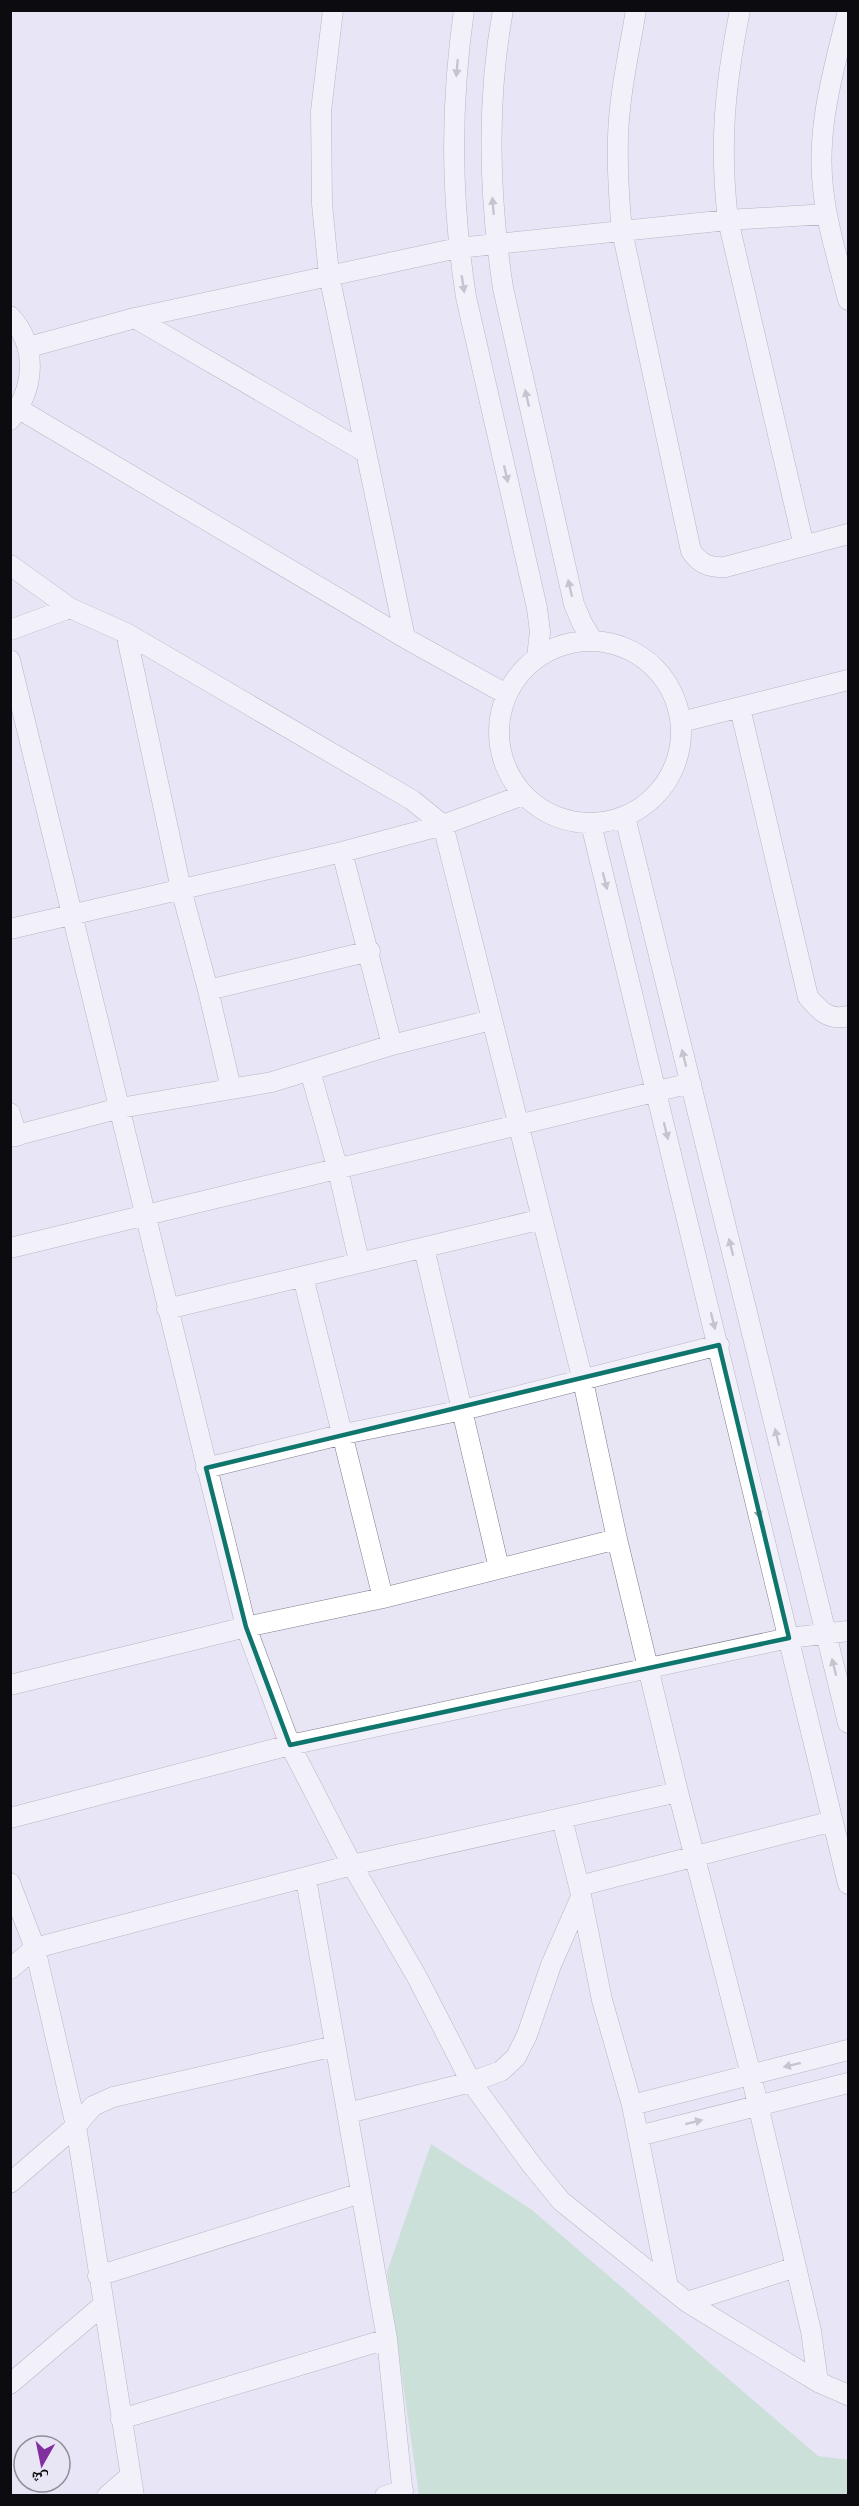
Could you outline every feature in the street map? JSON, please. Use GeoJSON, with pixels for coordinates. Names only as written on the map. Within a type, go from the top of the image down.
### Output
{"type":"FeatureCollection","features":[{"type":"Feature","properties":{"kind":"street"},"geometry":{"type":"LineString","coordinates":[[333,10],[321,111],[322,204],[329,275],[405,638]]}},
{"type":"Feature","properties":{"kind":"street"},"geometry":{"type":"LineString","coordinates":[[464,10],[458,58],[452,153],[458,248],[466,297],[537,608],[540,632],[537,657]]}},
{"type":"Feature","properties":{"kind":"street"},"geometry":{"type":"LineString","coordinates":[[503,10],[493,83],[490,136],[496,243],[503,288],[574,604],[582,623],[594,641]]}},
{"type":"Feature","properties":{"kind":"street"},"geometry":{"type":"LineString","coordinates":[[636,10],[622,90],[618,137],[618,184],[622,231],[691,551],[697,560],[715,568],[725,567],[849,534]]}},
{"type":"Feature","properties":{"kind":"street"},"geometry":{"type":"LineString","coordinates":[[741,10],[724,104],[723,178],[728,220],[804,546]]}},
{"type":"Feature","properties":{"kind":"street"},"geometry":{"type":"LineString","coordinates":[[849,11],[829,90],[822,134],[823,188],[827,214],[849,300]]}},
{"type":"Feature","properties":{"kind":"street"},"geometry":{"type":"LineString","coordinates":[[29,347],[135,318],[458,248],[728,220],[827,214]]}},
{"type":"Feature","properties":{"kind":"street"},"geometry":{"type":"LineString","coordinates":[[10,316],[19,324],[29,347],[31,370],[28,391],[15,415],[506,694]]}},
{"type":"Feature","properties":{"kind":"street"},"geometry":{"type":"LineString","coordinates":[[135,318],[365,452]]}},
{"type":"Feature","properties":{"kind":"street"},"geometry":{"type":"LineString","coordinates":[[10,565],[70,608],[126,633],[412,800],[444,825],[583,1381],[617,1539],[678,1792],[751,2075],[811,2331],[818,2382]]}},
{"type":"Feature","properties":{"kind":"street"},"geometry":{"type":"LineString","coordinates":[[10,630],[70,608]]}},
{"type":"Feature","properties":{"kind":"street"},"geometry":{"type":"LineString","coordinates":[[126,633],[181,890],[231,1088]]}},
{"type":"Feature","properties":{"kind":"street"},"geometry":{"type":"LineString","coordinates":[[594,641],[630,650],[645,659],[659,672],[670,687],[677,704],[681,722],[681,746],[675,769],[662,789],[646,806],[625,817],[591,824],[566,821],[543,811],[523,795],[507,773],[499,747],[499,720],[506,694],[519,674],[537,657],[564,645],[594,641]]}},
{"type":"Feature","properties":{"kind":"street"},"geometry":{"type":"LineString","coordinates":[[10,660],[246,1627],[290,1745],[352,1865],[417,1977],[471,2082],[561,2201],[687,2302],[818,2382],[849,2395]]}},
{"type":"Feature","properties":{"kind":"street"},"geometry":{"type":"LineString","coordinates":[[681,722],[849,680]]}},
{"type":"Feature","properties":{"kind":"street"},"geometry":{"type":"LineString","coordinates":[[740,708],[808,997],[824,1015],[841,1018],[849,1016]]}},
{"type":"Feature","properties":{"kind":"street"},"geometry":{"type":"LineString","coordinates":[[10,929],[342,852],[444,825],[523,795]]}},
{"type":"Feature","properties":{"kind":"street"},"geometry":{"type":"LineString","coordinates":[[625,817],[849,1723]]}},
{"type":"Feature","properties":{"kind":"street"},"geometry":{"type":"LineString","coordinates":[[591,824],[849,1884]]}},
{"type":"Feature","properties":{"kind":"street"},"geometry":{"type":"LineString","coordinates":[[342,852],[393,1045]]}},
{"type":"Feature","properties":{"kind":"street"},"geometry":{"type":"LineString","coordinates":[[208,990],[370,951]]}},
{"type":"Feature","properties":{"kind":"street"},"geometry":{"type":"LineString","coordinates":[[10,1113],[14,1137],[120,1108],[272,1082],[393,1045],[491,1020]]}},
{"type":"Feature","properties":{"kind":"street"},"geometry":{"type":"LineString","coordinates":[[310,1071],[338,1170],[359,1261]]}},
{"type":"Feature","properties":{"kind":"street"},"geometry":{"type":"LineString","coordinates":[[10,1248],[690,1083]]}},
{"type":"Feature","properties":{"kind":"street"},"geometry":{"type":"LineString","coordinates":[[167,1309],[303,1277],[359,1261],[424,1248],[542,1219]]}},
{"type":"Feature","properties":{"kind":"street"},"geometry":{"type":"LineString","coordinates":[[424,1248],[499,1568]]}},
{"type":"Feature","properties":{"kind":"street"},"geometry":{"type":"LineString","coordinates":[[303,1277],[344,1434],[383,1598]]}},
{"type":"Feature","properties":{"kind":"street"},"geometry":{"type":"LineString","coordinates":[[206,1468],[344,1434],[463,1410],[719,1346]]}},
{"type":"Feature","properties":{"kind":"street"},"geometry":{"type":"LineString","coordinates":[[10,1685],[246,1627],[383,1598],[617,1539]]}},
{"type":"Feature","properties":{"kind":"street"},"geometry":{"type":"LineString","coordinates":[[10,1818],[290,1745],[649,1666],[789,1638],[849,1631]]}},
{"type":"Feature","properties":{"kind":"street"},"geometry":{"type":"LineString","coordinates":[[10,1969],[35,1948],[306,1879],[352,1865],[678,1792]]}},
{"type":"Feature","properties":{"kind":"street"},"geometry":{"type":"LineString","coordinates":[[562,1819],[580,1892],[602,2000],[632,2105],[668,2287]]}},
{"type":"Feature","properties":{"kind":"street"},"geometry":{"type":"LineString","coordinates":[[580,1892],[694,1856],[833,1821]]}},
{"type":"Feature","properties":{"kind":"street"},"geometry":{"type":"LineString","coordinates":[[306,1879],[326,1982],[335,2046],[387,2339],[397,2494]]}},
{"type":"Feature","properties":{"kind":"street"},"geometry":{"type":"LineString","coordinates":[[10,1883],[35,1948],[76,2126],[132,2486],[107,2496]]}},
{"type":"Feature","properties":{"kind":"street"},"geometry":{"type":"LineString","coordinates":[[348,2113],[471,2082],[501,2071],[516,2056],[527,2035],[551,1965],[580,1892]]}},
{"type":"Feature","properties":{"kind":"street"},"geometry":{"type":"LineString","coordinates":[[10,2183],[76,2126],[93,2106],[113,2097],[335,2046]]}},
{"type":"Feature","properties":{"kind":"street"},"geometry":{"type":"LineString","coordinates":[[632,2105],[849,2050]]}},
{"type":"Feature","properties":{"kind":"street"},"geometry":{"type":"LineString","coordinates":[[638,2136],[849,2083]]}},
{"type":"Feature","properties":{"kind":"street"},"geometry":{"type":"LineString","coordinates":[[98,2276],[361,2193]]}},
{"type":"Feature","properties":{"kind":"street"},"geometry":{"type":"LineString","coordinates":[[687,2302],[796,2267]]}},
{"type":"Feature","properties":{"kind":"street"},"geometry":{"type":"LineString","coordinates":[[10,2384],[103,2305]]}},
{"type":"Feature","properties":{"kind":"street"},"geometry":{"type":"LineString","coordinates":[[121,2419],[387,2339]]}},
{"type":"Feature","properties":{"kind":"highlighted area"},"geometry":{"type":"Polygon","coordinates":[[[719,1345],[789,1638],[290,1745],[246,1627],[206,1468],[719,1345]]]}},
{"type":"Feature","properties":{"kind":"green space"},"geometry":{"type":"Polygon","coordinates":[[[431,2144],[532,2210],[818,2456],[848,2460],[848,2495],[419,2495],[387,2272],[431,2144]]]}}]}
